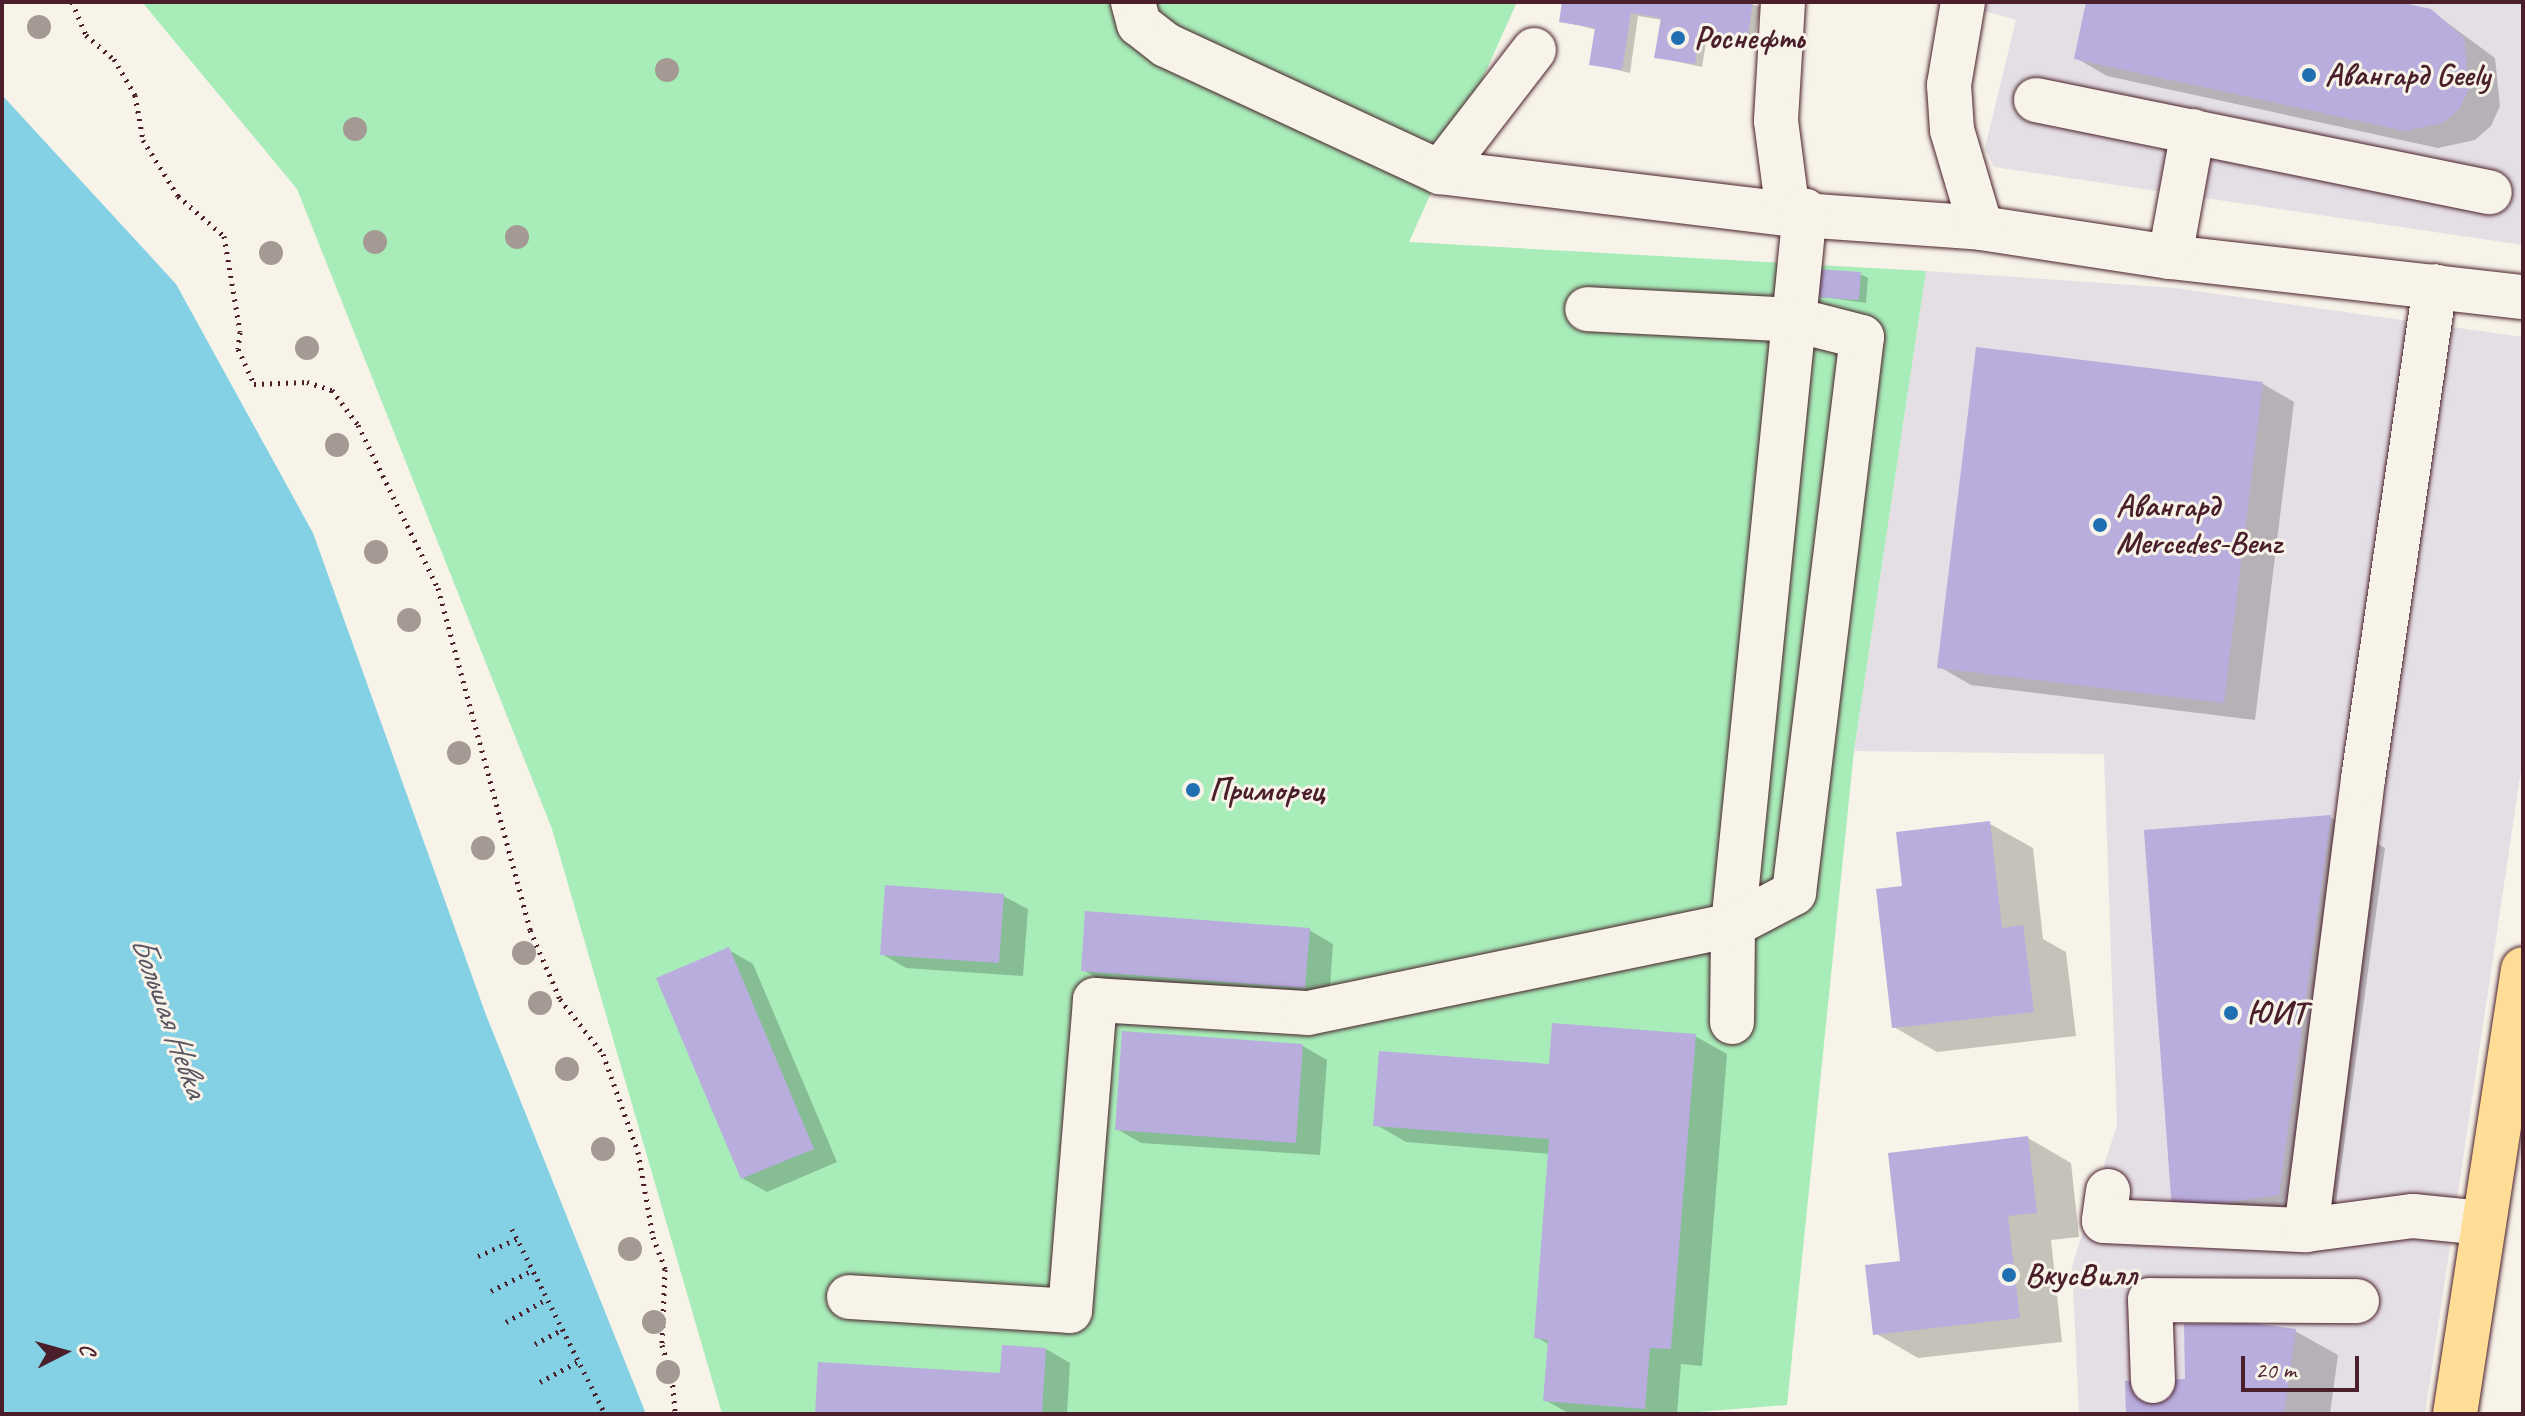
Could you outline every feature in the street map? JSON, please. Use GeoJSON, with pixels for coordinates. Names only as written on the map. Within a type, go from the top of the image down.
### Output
{"type":"FeatureCollection","features":[{"type":"Feature","properties":{"kind":"main road"},"geometry":{"type":"LineString","coordinates":[[2455,1414],[2523,969]]}},
{"type":"Feature","properties":{"kind":"street"},"geometry":{"type":"LineString","coordinates":[[1133,2],[1139,24],[1166,45],[1440,172],[1797,213],[1981,228],[2170,257],[2523,297]]}},
{"type":"Feature","properties":{"kind":"street"},"geometry":{"type":"LineString","coordinates":[[1732,1022],[1733,925],[1796,320],[1797,213],[1776,121],[1783,2]]}},
{"type":"Feature","properties":{"kind":"street"},"geometry":{"type":"LineString","coordinates":[[1963,2],[1949,85],[1952,130],[1981,228]]}},
{"type":"Feature","properties":{"kind":"street"},"geometry":{"type":"LineString","coordinates":[[1440,172],[1534,50]]}},
{"type":"Feature","properties":{"kind":"street"},"geometry":{"type":"LineString","coordinates":[[2036,100],[2490,192]]}},
{"type":"Feature","properties":{"kind":"street"},"geometry":{"type":"LineString","coordinates":[[2170,257],[2193,131]]}},
{"type":"Feature","properties":{"kind":"street"},"geometry":{"type":"LineString","coordinates":[[2306,1230],[2363,779],[2435,286]]}},
{"type":"Feature","properties":{"kind":"street"},"geometry":{"type":"LineString","coordinates":[[849,1297],[1070,1311],[1095,1000],[1308,1013],[1733,925],[1794,893],[1862,337],[1796,320],[1587,309]]}},
{"type":"Feature","properties":{"kind":"street"},"geometry":{"type":"LineString","coordinates":[[2108,1191],[2104,1221],[2306,1230],[2413,1216],[2483,1223]]}},
{"type":"Feature","properties":{"kind":"street"},"geometry":{"type":"LineString","coordinates":[[2153,1381],[2150,1300],[2357,1301]]}},
{"type":"Feature","properties":{"kind":"path"},"geometry":{"type":"LineString","coordinates":[[72,2],[86,35],[114,59],[135,95],[143,140],[178,196],[224,236],[240,332],[238,349],[254,384],[307,382],[332,390],[365,436],[438,588],[530,930],[560,999],[603,1054],[638,1152],[653,1237],[665,1269],[662,1345],[672,1377],[675,1414]]}},
{"type":"Feature","properties":{"kind":"path"},"geometry":{"type":"LineString","coordinates":[[512,1229],[605,1414]]}},
{"type":"Feature","properties":{"kind":"path"},"geometry":{"type":"LineString","coordinates":[[478,1256],[517,1239]]}},
{"type":"Feature","properties":{"kind":"path"},"geometry":{"type":"LineString","coordinates":[[491,1291],[533,1270]]}},
{"type":"Feature","properties":{"kind":"path"},"geometry":{"type":"LineString","coordinates":[[506,1322],[548,1299]]}},
{"type":"Feature","properties":{"kind":"path"},"geometry":{"type":"LineString","coordinates":[[535,1344],[563,1329]]}},
{"type":"Feature","properties":{"kind":"path"},"geometry":{"type":"LineString","coordinates":[[540,1382],[579,1361]]}},
{"type":"Feature","properties":{"kind":"shaded area"},"geometry":{"type":"Polygon","coordinates":[[[1986,2],[2523,2],[2523,245],[1994,167],[1985,148],[2016,20],[1985,11],[1986,2]]]}},
{"type":"Feature","properties":{"kind":"shaded area"},"geometry":{"type":"Polygon","coordinates":[[[1926,271],[2175,288],[2523,337],[2523,757],[2425,1414],[2079,1414],[2072,1266],[2117,1125],[2104,754],[1854,751],[1926,271]]]}},
{"type":"Feature","properties":{"kind":"green space","name":"Приморец"},"geometry":{"type":"Polygon","coordinates":[[[142,2],[1517,2],[1409,242],[1926,271],[1854,751],[1787,1405],[1672,1414],[722,1414],[552,829],[297,189],[142,2]]]}},
{"type":"Feature","properties":{"kind":"water","name":"Большая Невка"},"geometry":{"type":"Polygon","coordinates":[[[2,95],[176,284],[313,533],[486,1015],[646,1414],[2,1414],[2,95]]]}},
{"type":"Feature","properties":{"kind":"building","name":"Роснефть"},"geometry":{"type":"Polygon","coordinates":[[[1562,2],[1753,2],[1747,42],[1700,34],[1695,64],[1654,58],[1661,18],[1631,13],[1622,70],[1589,65],[1595,28],[1559,22],[1562,2]]]}},
{"type":"Feature","properties":{"kind":"building","name":"Авангард Geely"},"geometry":{"type":"Polygon","coordinates":[[[2086,2],[2399,2],[2431,9],[2464,38],[2469,88],[2460,108],[2443,123],[2405,131],[2074,59],[2086,2]]]}},
{"type":"Feature","properties":{"kind":"building"},"geometry":{"type":"Polygon","coordinates":[[[1816,269],[1861,272],[1859,300],[1814,297],[1816,269]]]}},
{"type":"Feature","properties":{"kind":"building","name":"Авангард Mercedes-Benz"},"geometry":{"type":"Polygon","coordinates":[[[1976,347],[2263,382],[2224,703],[1937,668],[1976,347]]]}},
{"type":"Feature","properties":{"kind":"building","name":"ЮИТ"},"geometry":{"type":"Polygon","coordinates":[[[2331,815],[2279,1195],[2172,1210],[2144,830],[2331,815]]]}},
{"type":"Feature","properties":{"kind":"building"},"geometry":{"type":"Polygon","coordinates":[[[1990,821],[2002,928],[2023,925],[2034,1012],[1892,1028],[1876,889],[1902,886],[1896,832],[1990,821]]]}},
{"type":"Feature","properties":{"kind":"building"},"geometry":{"type":"Polygon","coordinates":[[[885,885],[1004,894],[999,963],[880,955],[885,885]]]}},
{"type":"Feature","properties":{"kind":"building"},"geometry":{"type":"Polygon","coordinates":[[[1085,911],[1310,928],[1305,988],[1081,971],[1085,911]]]}},
{"type":"Feature","properties":{"kind":"building"},"geometry":{"type":"Polygon","coordinates":[[[729,947],[814,1149],[741,1179],[656,978],[729,947]]]}},
{"type":"Feature","properties":{"kind":"building"},"geometry":{"type":"Polygon","coordinates":[[[1552,1023],[1696,1034],[1671,1349],[1650,1348],[1645,1409],[1543,1401],[1548,1340],[1534,1338],[1549,1139],[1373,1126],[1379,1051],[1549,1064],[1552,1023]]]}},
{"type":"Feature","properties":{"kind":"building"},"geometry":{"type":"Polygon","coordinates":[[[1122,1031],[1303,1044],[1296,1143],[1115,1130],[1122,1031]]]}},
{"type":"Feature","properties":{"kind":"building"},"geometry":{"type":"Polygon","coordinates":[[[2028,1136],[2037,1213],[2008,1216],[2020,1318],[1873,1335],[1865,1265],[1900,1261],[1888,1153],[2028,1136]]]}},
{"type":"Feature","properties":{"kind":"building"},"geometry":{"type":"Polygon","coordinates":[[[2250,1323],[2296,1329],[2284,1414],[2126,1414],[2125,1381],[2185,1379],[2184,1324],[2250,1323]]]}},
{"type":"Feature","properties":{"kind":"building"},"geometry":{"type":"Polygon","coordinates":[[[1002,1345],[1046,1348],[1042,1414],[815,1414],[818,1362],[1000,1373],[1002,1345]]]}},
{"type":"Feature","properties":{"kind":"place","name":"Роснефть"},"geometry":{"type":"Point","coordinates":[1678,38]}},
{"type":"Feature","properties":{"kind":"place","name":"Авангард Geely"},"geometry":{"type":"Point","coordinates":[2309,75]}},
{"type":"Feature","properties":{"kind":"place","name":"Авангард Mercedes-Benz"},"geometry":{"type":"Point","coordinates":[2100,525]}},
{"type":"Feature","properties":{"kind":"place","name":"Приморец"},"geometry":{"type":"Point","coordinates":[1193,790]}},
{"type":"Feature","properties":{"kind":"place","name":"ЮИТ"},"geometry":{"type":"Point","coordinates":[2231,1013]}},
{"type":"Feature","properties":{"kind":"place","name":"ВкусВилл"},"geometry":{"type":"Point","coordinates":[2009,1275]}}]}
